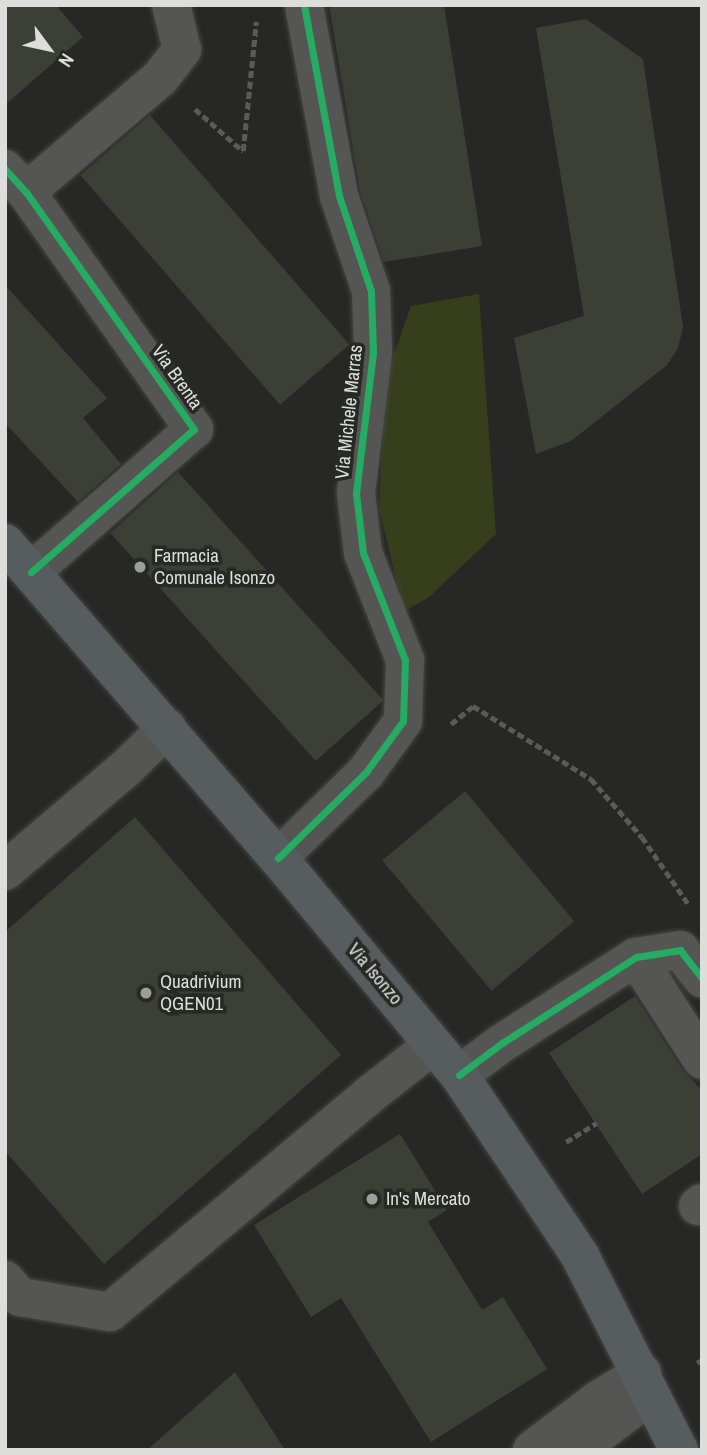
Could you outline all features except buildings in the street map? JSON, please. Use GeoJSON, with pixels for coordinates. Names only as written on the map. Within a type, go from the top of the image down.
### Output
{"type":"FeatureCollection","features":[{"type":"Feature","properties":{"kind":"main road","name":"Via Isonzo"},"geometry":{"type":"LineString","coordinates":[[5,543],[278,858],[459,1075],[580,1256],[679,1450]]}},
{"type":"Feature","properties":{"kind":"street","name":"Via Brenta"},"geometry":{"type":"LineString","coordinates":[[31,572],[194,429],[11,176],[160,78],[182,50],[171,5]]}},
{"type":"Feature","properties":{"kind":"street","name":"Via Michele Marras"},"geometry":{"type":"LineString","coordinates":[[278,858],[366,772],[403,721],[405,672],[405,660],[363,553],[356,493],[373,352],[371,291],[339,196],[304,5]]}},
{"type":"Feature","properties":{"kind":"street"},"geometry":{"type":"LineString","coordinates":[[5,871],[167,728]]}},
{"type":"Feature","properties":{"kind":"street"},"geometry":{"type":"LineString","coordinates":[[459,1075],[502,1043],[636,957],[680,950],[702,978]]}},
{"type":"Feature","properties":{"kind":"street"},"geometry":{"type":"LineString","coordinates":[[636,957],[702,1060]]}},
{"type":"Feature","properties":{"kind":"street"},"geometry":{"type":"LineString","coordinates":[[5,1280],[20,1297],[110,1312],[368,1096],[433,1045]]}},
{"type":"Feature","properties":{"kind":"street"},"geometry":{"type":"LineString","coordinates":[[532,1450],[598,1400],[647,1384]]}},
{"type":"Feature","properties":{"kind":"street"},"geometry":{"type":"LineString","coordinates":[[577,1450],[647,1384]]}},
{"type":"Feature","properties":{"kind":"path"},"geometry":{"type":"LineString","coordinates":[[160,78],[243,151],[257,19]]}},
{"type":"Feature","properties":{"kind":"path"},"geometry":{"type":"LineString","coordinates":[[473,706],[591,779],[642,837],[694,912]]}},
{"type":"Feature","properties":{"kind":"path"},"geometry":{"type":"LineString","coordinates":[[566,1142],[596,1123]]}},
{"type":"Feature","properties":{"kind":"green space"},"geometry":{"type":"Polygon","coordinates":[[[479,294],[496,534],[428,598],[404,611],[379,509],[386,376],[411,306],[479,294]]]}},
{"type":"Feature","properties":{"kind":"cycle path"},"geometry":{"type":"LineString","coordinates":[[278,858],[366,772],[403,721],[405,660],[363,553],[356,493],[373,352],[371,291],[339,196],[304,5]]}},
{"type":"Feature","properties":{"kind":"cycle path"},"geometry":{"type":"LineString","coordinates":[[5,169],[26,192],[194,429],[31,572]]}},
{"type":"Feature","properties":{"kind":"cycle path"},"geometry":{"type":"LineString","coordinates":[[459,1075],[502,1043],[636,957],[680,950],[702,978]]}},
{"type":"Feature","properties":{"kind":"place","name":"Farmacia Comunale Isonzo"},"geometry":{"type":"Point","coordinates":[140,567]}},
{"type":"Feature","properties":{"kind":"place","name":"Quadrivium QGEN01"},"geometry":{"type":"Point","coordinates":[146,993]}},
{"type":"Feature","properties":{"kind":"place","name":"In's Mercato"},"geometry":{"type":"Point","coordinates":[372,1199]}}]}
